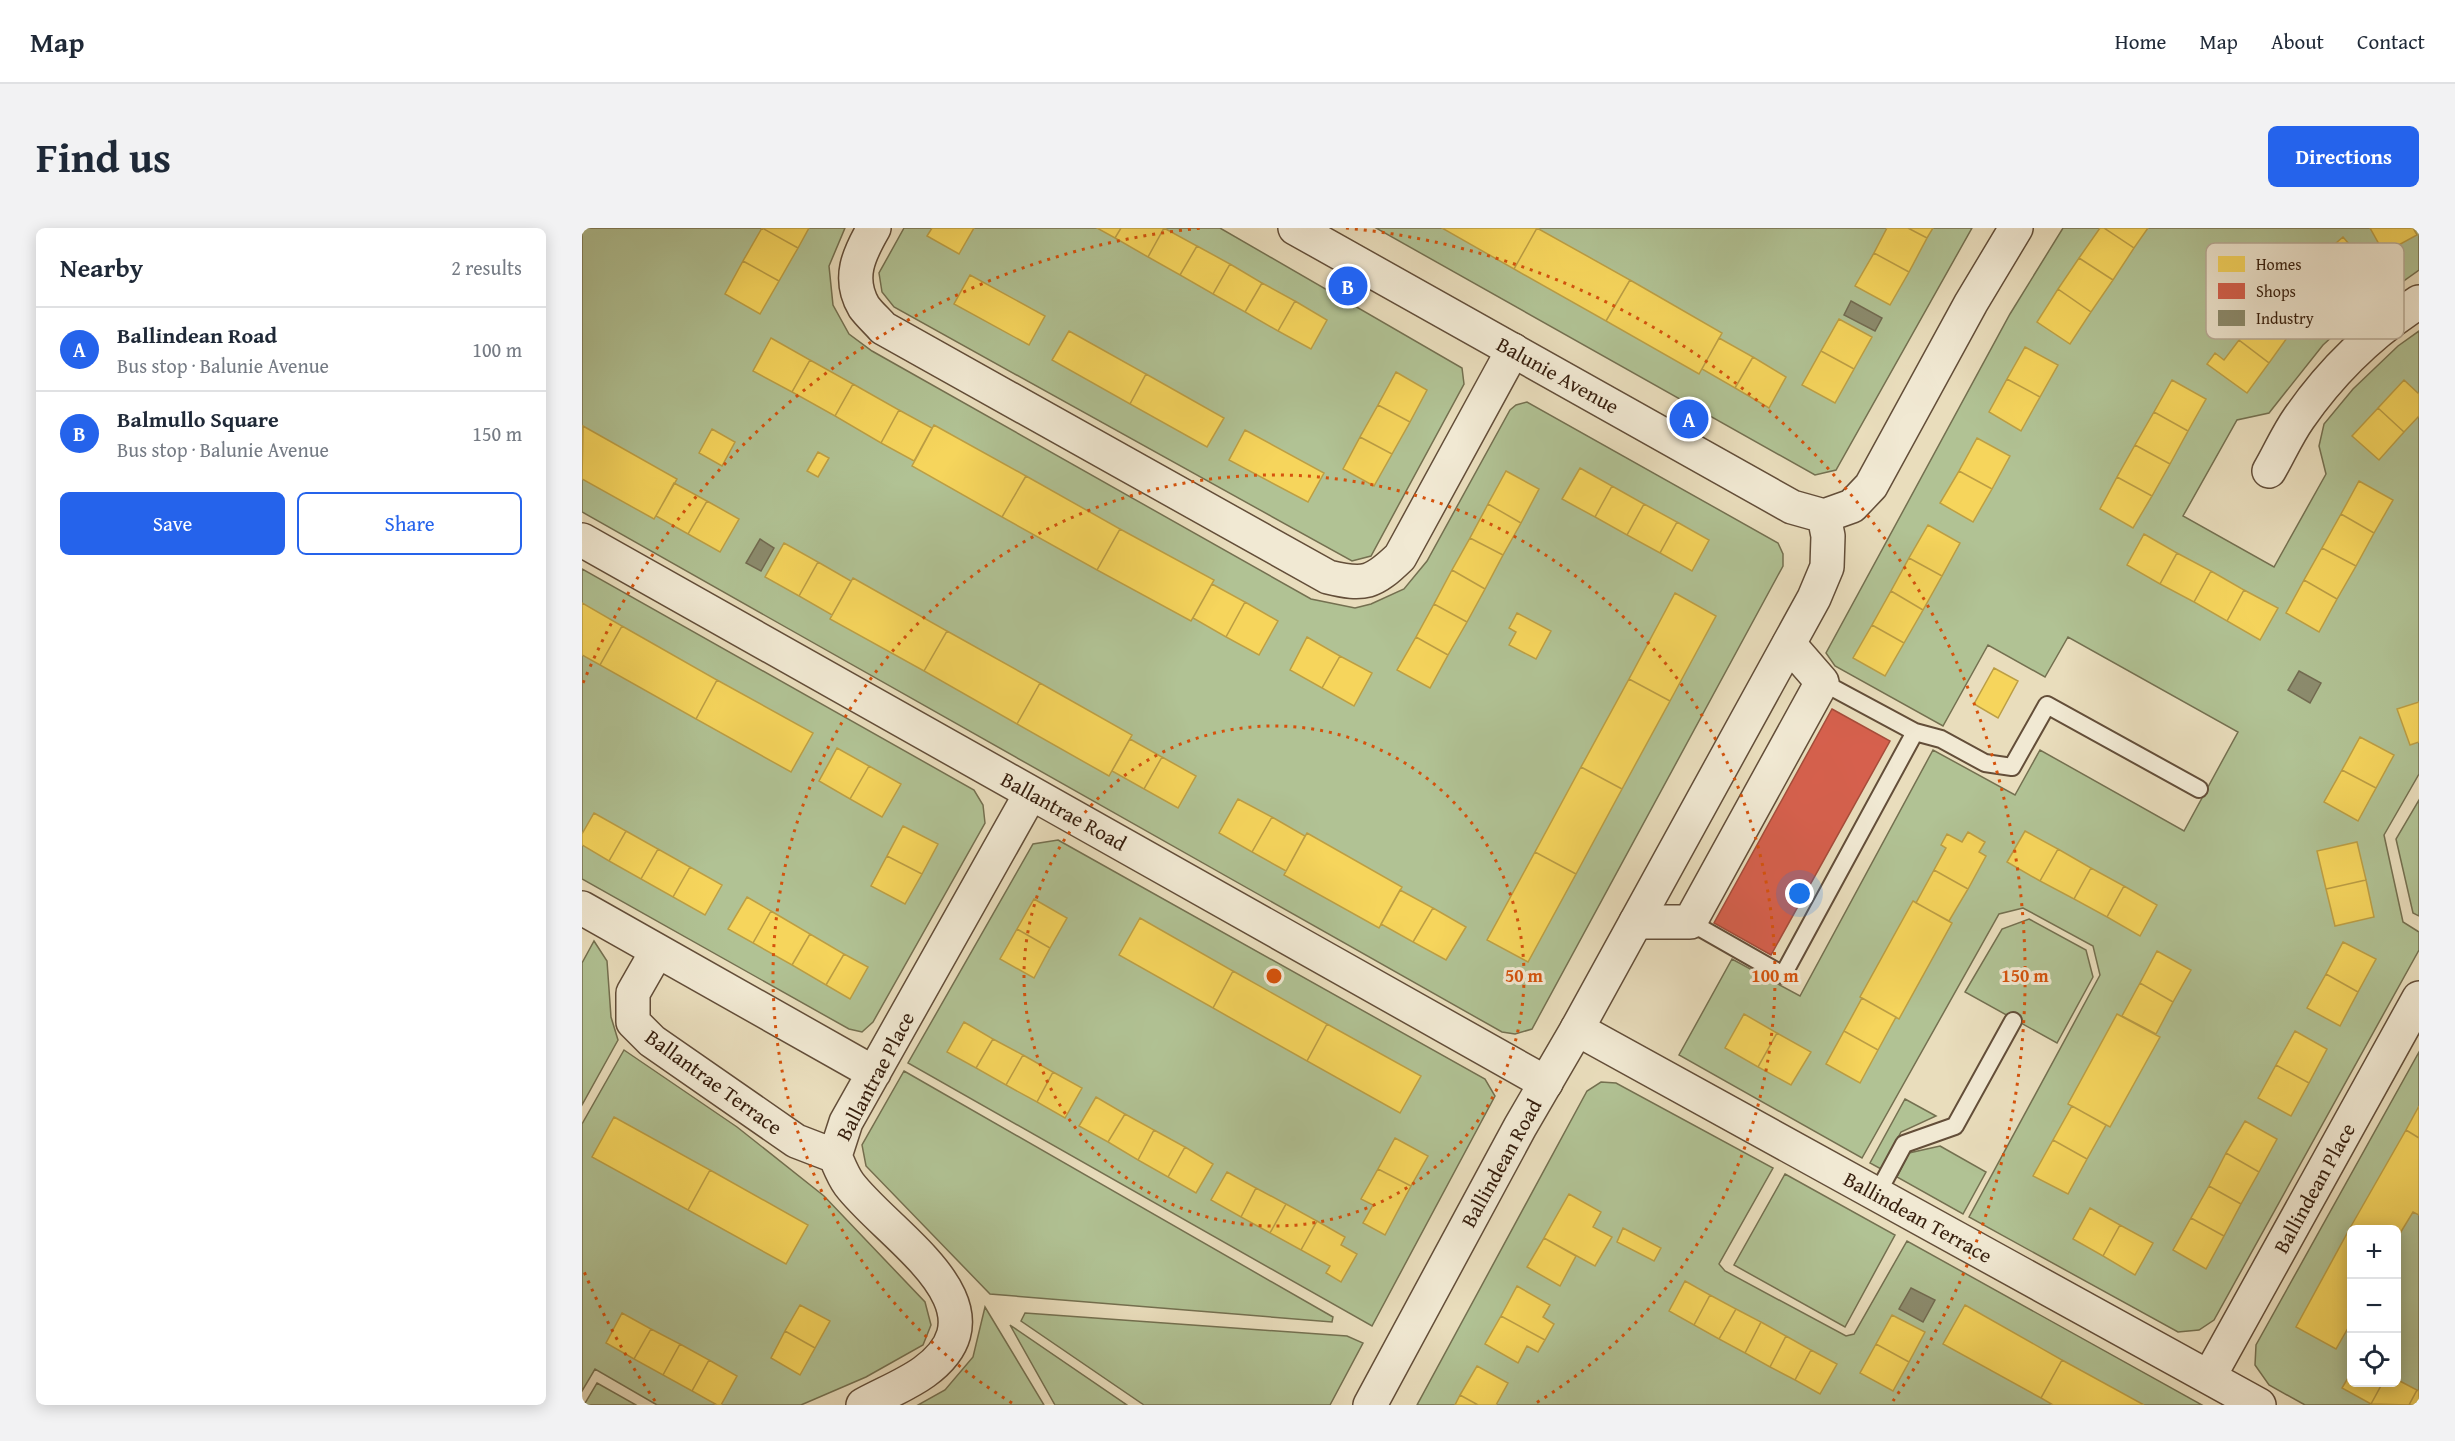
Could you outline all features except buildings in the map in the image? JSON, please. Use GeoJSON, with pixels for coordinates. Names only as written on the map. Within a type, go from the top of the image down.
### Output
{"type":"FeatureCollection","features":[{"type":"Feature","properties":{"kind":"street"},"geometry":{"type":"LineString","coordinates":[[874,228],[860,252],[855,279],[864,307],[883,328],[1328,577],[1353,583],[1379,577],[1400,557],[1513,350]]}},
{"type":"Feature","properties":{"kind":"street","name":"Balunie Avenue"},"geometry":{"type":"LineString","coordinates":[[1295,228],[1792,507],[1824,516]]}},
{"type":"Feature","properties":{"kind":"street"},"geometry":{"type":"LineString","coordinates":[[1824,516],[1851,506],[1871,486],[1971,303],[2016,228]]}},
{"type":"Feature","properties":{"kind":"street"},"geometry":{"type":"LineString","coordinates":[[2404,312],[2419,302]]}},
{"type":"Feature","properties":{"kind":"street"},"geometry":{"type":"LineString","coordinates":[[2269,471],[2298,419],[2338,369],[2370,339]]}},
{"type":"Feature","properties":{"kind":"street","name":"Ballindean Road"},"geometry":{"type":"LineString","coordinates":[[1370,1405],[1814,598],[1827,567],[1828,536],[1824,516]]}},
{"type":"Feature","properties":{"kind":"street","name":"Ballantrae Road"},"geometry":{"type":"LineString","coordinates":[[582,540],[1546,1083]]}},
{"type":"Feature","properties":{"kind":"street"},"geometry":{"type":"LineString","coordinates":[[1636,922],[1690,922],[1822,682],[1788,644]]}},
{"type":"Feature","properties":{"kind":"street","name":"Ballantrae Place"},"geometry":{"type":"LineString","coordinates":[[863,1405],[924,1372],[946,1351],[957,1327],[954,1304],[941,1281],[848,1184],[835,1156],[846,1122],[1031,793]]}},
{"type":"Feature","properties":{"kind":"street"},"geometry":{"type":"LineString","coordinates":[[582,908],[874,1073]]}},
{"type":"Feature","properties":{"kind":"street","name":"Ballantrae Terrace"},"geometry":{"type":"LineString","coordinates":[[657,951],[633,993],[633,1022],[652,1041],[796,1141],[835,1156]]}},
{"type":"Feature","properties":{"kind":"street","name":"Ballindean Place"},"geometry":{"type":"LineString","coordinates":[[2209,1377],[2419,998]]}},
{"type":"Feature","properties":{"kind":"street","name":"Ballindean Terrace"},"geometry":{"type":"LineString","coordinates":[[1577,1029],[2259,1405]]}},
{"type":"Feature","properties":{"kind":"lane"},"geometry":{"type":"LineString","coordinates":[[1822,682],[1915,732],[1941,739],[1985,763],[2012,766],[2047,705],[2199,789]]}},
{"type":"Feature","properties":{"kind":"lane"},"geometry":{"type":"LineString","coordinates":[[1690,922],[1783,975],[1915,732]]}},
{"type":"Feature","properties":{"kind":"lane"},"geometry":{"type":"LineString","coordinates":[[1877,1194],[1904,1144],[1955,1126],[2013,1021]]}},
{"type":"Feature","properties":{"kind":"green space"},"geometry":{"type":"Polygon","coordinates":[[[582,228],[845,228],[829,266],[833,305],[849,334],[872,351],[1311,599],[1355,608],[1371,604],[1404,589],[1427,561],[1510,410],[1516,405],[1527,402],[1778,543],[1783,554],[1783,566],[1532,1029],[1515,1034],[1502,1032],[582,512],[582,228]]]}},
{"type":"Feature","properties":{"kind":"green space"},"geometry":{"type":"Polygon","coordinates":[[[904,228],[1220,228],[1462,368],[1464,384],[1371,556],[1352,561],[894,307],[882,292],[879,273],[904,228]]]}},
{"type":"Feature","properties":{"kind":"green space"},"geometry":{"type":"Polygon","coordinates":[[[1376,228],[1972,228],[1836,470],[1815,475],[1376,228]]]}},
{"type":"Feature","properties":{"kind":"green space"},"geometry":{"type":"Polygon","coordinates":[[[2063,228],[2419,228],[2419,270],[2404,281],[2404,243],[2206,243],[2206,339],[2330,339],[2269,413],[2237,420],[2183,516],[2274,567],[2326,474],[2319,446],[2324,424],[2353,389],[2398,346],[2419,331],[2419,774],[2384,835],[2403,922],[2419,932],[2419,950],[2214,1320],[2199,1330],[2178,1332],[1969,1217],[2100,975],[2093,946],[2023,908],[1999,914],[1862,1158],[1679,1055],[1732,959],[1800,996],[1933,750],[2015,795],[2040,750],[2184,831],[2238,732],[2068,637],[2045,677],[1988,645],[1943,726],[1835,666],[1826,653],[2010,314],[2063,228]]]}},
{"type":"Feature","properties":{"kind":"green space"},"geometry":{"type":"Polygon","coordinates":[[[582,569],[974,790],[983,805],[985,823],[873,1022],[862,1032],[849,1029],[582,879],[582,569]]]}},
{"type":"Feature","properties":{"kind":"green space"},"geometry":{"type":"Polygon","coordinates":[[[2419,800],[2419,916],[2413,913],[2396,839],[2419,800]]]}},
{"type":"Feature","properties":{"kind":"green space"},"geometry":{"type":"Polygon","coordinates":[[[1058,840],[1485,1079],[1495,1096],[1372,1326],[908,1063],[1033,844],[1058,840]]]}},
{"type":"Feature","properties":{"kind":"green space"},"geometry":{"type":"Polygon","coordinates":[[[2029,919],[2086,950],[2093,977],[2057,1043],[1965,992],[2002,929],[2029,919]]]}},
{"type":"Feature","properties":{"kind":"green space"},"geometry":{"type":"Polygon","coordinates":[[[594,941],[607,961],[611,1017],[618,1040],[582,1105],[582,963],[594,941]]]}},
{"type":"Feature","properties":{"kind":"green space"},"geometry":{"type":"Polygon","coordinates":[[[624,1050],[737,1127],[824,1196],[925,1302],[931,1325],[923,1345],[866,1377],[801,1405],[657,1405],[595,1369],[582,1391],[582,1124],[624,1050]]]}},
{"type":"Feature","properties":{"kind":"green space"},"geometry":{"type":"Polygon","coordinates":[[[2419,1052],[2419,1405],[2305,1405],[2269,1385],[2255,1365],[2256,1345],[2419,1052]]]}},
{"type":"Feature","properties":{"kind":"green space"},"geometry":{"type":"Polygon","coordinates":[[[904,1071],[1333,1317],[1332,1322],[990,1294],[866,1166],[862,1145],[904,1071]]]}},
{"type":"Feature","properties":{"kind":"green space"},"geometry":{"type":"Polygon","coordinates":[[[1601,1082],[1616,1083],[1773,1168],[1719,1264],[1725,1271],[1846,1336],[1854,1334],[1907,1241],[2202,1405],[1417,1405],[1587,1091],[1601,1082]]]}},
{"type":"Feature","properties":{"kind":"green space"},"geometry":{"type":"Polygon","coordinates":[[[1905,1099],[1936,1116],[1901,1132],[1881,1169],[1870,1163],[1905,1099]]]}},
{"type":"Feature","properties":{"kind":"green space"},"geometry":{"type":"Polygon","coordinates":[[[1940,1146],[1986,1172],[1963,1214],[1897,1177],[1909,1153],[1940,1146]]]}},
{"type":"Feature","properties":{"kind":"green space"},"geometry":{"type":"Polygon","coordinates":[[[1785,1174],[1895,1235],[1845,1327],[1734,1265],[1785,1174]]]}},
{"type":"Feature","properties":{"kind":"green space"},"geometry":{"type":"Polygon","coordinates":[[[985,1307],[1044,1405],[918,1405],[945,1390],[973,1357],[985,1307]]]}},
{"type":"Feature","properties":{"kind":"green space"},"geometry":{"type":"Polygon","coordinates":[[[1025,1313],[1347,1336],[1363,1343],[1330,1405],[1144,1405],[1021,1321],[1025,1313]]]}},
{"type":"Feature","properties":{"kind":"green space"},"geometry":{"type":"Polygon","coordinates":[[[1010,1325],[1127,1405],[1055,1405],[1010,1325]]]}},
{"type":"Feature","properties":{"kind":"green space"},"geometry":{"type":"Polygon","coordinates":[[[597,1383],[636,1405],[584,1405],[597,1383]]]}},
{"type":"Feature","properties":{"kind":"place","name":"Balmullo Square"},"geometry":{"type":"Point","coordinates":[1348,286]}},
{"type":"Feature","properties":{"kind":"place","name":"Ballindean Road"},"geometry":{"type":"Point","coordinates":[1689,419]}}]}
